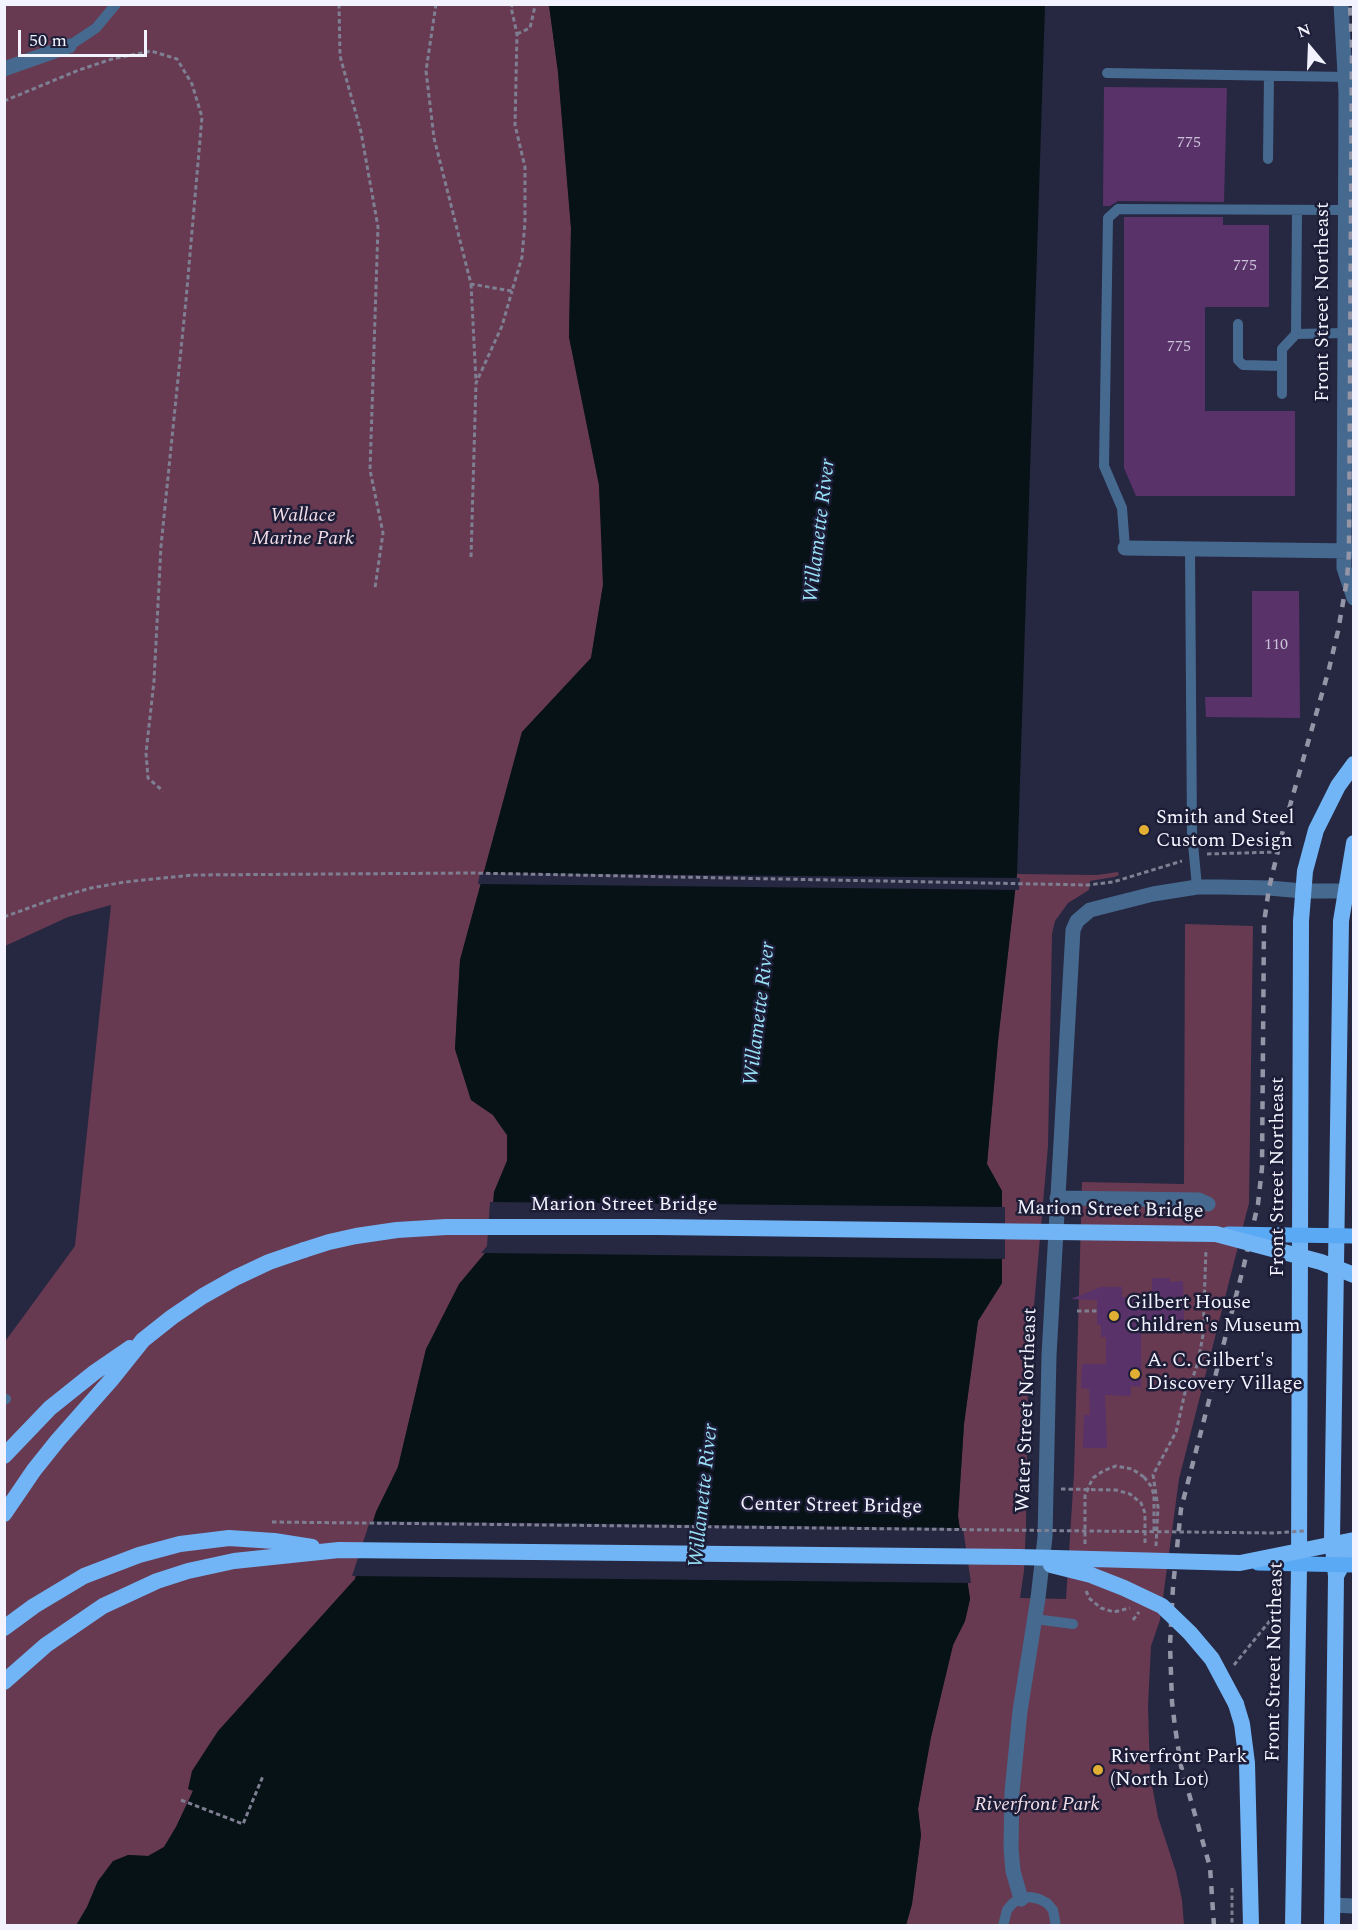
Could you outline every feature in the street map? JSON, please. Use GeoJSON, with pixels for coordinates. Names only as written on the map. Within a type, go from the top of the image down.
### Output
{"type":"FeatureCollection","features":[{"type":"Feature","properties":{"kind":"highway","name":"Front Street Northeast"},"geometry":{"type":"LineString","coordinates":[[1293,1926],[1299,1568],[1300,945],[1305,872],[1316,830],[1338,786],[1353,764]]}},
{"type":"Feature","properties":{"kind":"highway"},"geometry":{"type":"LineString","coordinates":[[1332,1926],[1336,1575],[1332,1539],[1341,921],[1349,891],[1353,843]]}},
{"type":"Feature","properties":{"kind":"highway","name":"Marion Street Bridge"},"geometry":{"type":"LineString","coordinates":[[4,1514],[52,1447],[143,1340],[203,1296],[235,1278],[269,1262],[329,1242],[397,1230],[447,1227],[658,1227],[1216,1234]]}},
{"type":"Feature","properties":{"kind":"highway"},"geometry":{"type":"LineString","coordinates":[[1216,1234],[1321,1262],[1353,1275]]}},
{"type":"Feature","properties":{"kind":"highway"},"geometry":{"type":"LineString","coordinates":[[1336,1266],[1353,1267]]}},
{"type":"Feature","properties":{"kind":"highway"},"geometry":{"type":"LineString","coordinates":[[4,1456],[50,1408],[95,1372],[143,1340]]}},
{"type":"Feature","properties":{"kind":"highway"},"geometry":{"type":"LineString","coordinates":[[4,1628],[34,1606],[84,1576],[139,1555],[180,1544],[229,1538],[274,1541],[339,1550]]}},
{"type":"Feature","properties":{"kind":"highway"},"geometry":{"type":"LineString","coordinates":[[1336,1575],[1353,1541]]}},
{"type":"Feature","properties":{"kind":"highway"},"geometry":{"type":"LineString","coordinates":[[4,1682],[46,1645],[75,1624],[103,1606],[157,1581],[188,1571],[234,1561],[339,1550],[1018,1557],[1240,1563],[1353,1541]]}},
{"type":"Feature","properties":{"kind":"highway"},"geometry":{"type":"LineString","coordinates":[[1018,1557],[1091,1575],[1162,1606],[1190,1632],[1212,1659],[1236,1704],[1242,1724],[1247,1762],[1251,1926]]}},
{"type":"Feature","properties":{"kind":"main road","name":"Marion Street Bridge"},"geometry":{"type":"LineString","coordinates":[[1216,1234],[1353,1236]]}},
{"type":"Feature","properties":{"kind":"main road"},"geometry":{"type":"LineString","coordinates":[[1240,1563],[1353,1565]]}},
{"type":"Feature","properties":{"kind":"street","name":"Front Street Northeast"},"geometry":{"type":"LineString","coordinates":[[1341,4],[1349,48],[1345,210],[1349,309],[1345,333],[1349,354],[1349,465],[1348,551],[1344,568],[1353,598]]}},
{"type":"Feature","properties":{"kind":"street"},"geometry":{"type":"LineString","coordinates":[[4,69],[69,46]]}},
{"type":"Feature","properties":{"kind":"street"},"geometry":{"type":"LineString","coordinates":[[1125,548],[1348,551]]}},
{"type":"Feature","properties":{"kind":"street"},"geometry":{"type":"LineString","coordinates":[[1197,887],[1349,891]]}},
{"type":"Feature","properties":{"kind":"street","name":"Water Street Northeast"},"geometry":{"type":"LineString","coordinates":[[1021,1899],[1013,1871],[1011,1848],[1012,1792],[1020,1711],[1045,1537],[1049,1355],[1071,938],[1077,921],[1090,910],[1153,894],[1197,887]]}},
{"type":"Feature","properties":{"kind":"street"},"geometry":{"type":"LineString","coordinates":[[1057,1198],[1199,1200],[1208,1204]]}},
{"type":"Feature","properties":{"kind":"street"},"geometry":{"type":"LineString","coordinates":[[1332,1905],[1353,1906]]}},
{"type":"Feature","properties":{"kind":"lane"},"geometry":{"type":"LineString","coordinates":[[69,46],[96,28],[116,4]]}},
{"type":"Feature","properties":{"kind":"lane"},"geometry":{"type":"LineString","coordinates":[[1107,73],[1269,76],[1348,87]]}},
{"type":"Feature","properties":{"kind":"lane"},"geometry":{"type":"LineString","coordinates":[[1268,159],[1269,76]]}},
{"type":"Feature","properties":{"kind":"lane"},"geometry":{"type":"LineString","coordinates":[[1125,548],[1122,508],[1104,466],[1108,218],[1118,209],[1345,210]]}},
{"type":"Feature","properties":{"kind":"lane"},"geometry":{"type":"LineString","coordinates":[[1282,394],[1282,349],[1296,334],[1297,210]]}},
{"type":"Feature","properties":{"kind":"lane"},"geometry":{"type":"LineString","coordinates":[[1238,324],[1238,360],[1243,365],[1282,366]]}},
{"type":"Feature","properties":{"kind":"lane"},"geometry":{"type":"LineString","coordinates":[[1296,334],[1345,333]]}},
{"type":"Feature","properties":{"kind":"lane"},"geometry":{"type":"LineString","coordinates":[[1190,549],[1192,833],[1197,887]]}},
{"type":"Feature","properties":{"kind":"lane"},"geometry":{"type":"LineString","coordinates":[[1035,1618],[1073,1624]]}},
{"type":"Feature","properties":{"kind":"lane"},"geometry":{"type":"LineString","coordinates":[[1003,1926],[1003,1918],[1013,1903],[1030,1897],[1047,1903],[1053,1910],[1056,1926]]}},
{"type":"Feature","properties":{"kind":"path"},"geometry":{"type":"LineString","coordinates":[[339,4],[340,56],[361,132],[378,227],[370,470],[382,533],[375,588]]}},
{"type":"Feature","properties":{"kind":"path"},"geometry":{"type":"LineString","coordinates":[[436,4],[426,71],[434,138],[471,284],[476,382],[471,557]]}},
{"type":"Feature","properties":{"kind":"path"},"geometry":{"type":"LineString","coordinates":[[476,382],[502,326],[522,257],[525,222],[525,167],[515,125],[517,34],[511,7],[513,4]]}},
{"type":"Feature","properties":{"kind":"path"},"geometry":{"type":"LineString","coordinates":[[517,34],[530,28],[535,6],[533,4]]}},
{"type":"Feature","properties":{"kind":"path"},"geometry":{"type":"LineString","coordinates":[[4,101],[79,70],[151,51],[177,59],[192,84],[202,117],[161,546],[154,681],[146,753],[148,778],[163,791]]}},
{"type":"Feature","properties":{"kind":"path"},"geometry":{"type":"LineString","coordinates":[[471,284],[512,291]]}},
{"type":"Feature","properties":{"kind":"path"},"geometry":{"type":"LineString","coordinates":[[1202,854],[1278,852]]}},
{"type":"Feature","properties":{"kind":"path"},"geometry":{"type":"LineString","coordinates":[[4,917],[91,888],[192,875],[471,873],[1088,885],[1113,882],[1182,861]]}},
{"type":"Feature","properties":{"kind":"path"},"geometry":{"type":"LineString","coordinates":[[1156,1554],[1158,1507],[1153,1475],[1176,1432],[1186,1388],[1198,1362],[1204,1324],[1206,1249]]}},
{"type":"Feature","properties":{"kind":"path"},"geometry":{"type":"LineString","coordinates":[[1077,1311],[1097,1311]]}},
{"type":"Feature","properties":{"kind":"path"},"geometry":{"type":"LineString","coordinates":[[1085,1552],[1086,1491],[1098,1474],[1110,1468],[1132,1469],[1140,1473],[1151,1486],[1155,1503],[1154,1532]]}},
{"type":"Feature","properties":{"kind":"path"},"geometry":{"type":"LineString","coordinates":[[1047,1489],[1126,1492],[1143,1508],[1146,1519],[1146,1538]]}},
{"type":"Feature","properties":{"kind":"path","name":"Center Street Bridge"},"geometry":{"type":"LineString","coordinates":[[272,1522],[1154,1532],[1306,1531]]}},
{"type":"Feature","properties":{"kind":"path"},"geometry":{"type":"LineString","coordinates":[[1133,1620],[1142,1608]]}},
{"type":"Feature","properties":{"kind":"path"},"geometry":{"type":"LineString","coordinates":[[181,1800],[243,1824],[263,1776]]}},
{"type":"Feature","properties":{"kind":"green space","name":"Wallace Marine Park"},"geometry":{"type":"Polygon","coordinates":[[[5,5],[549,5],[558,72],[571,228],[569,337],[599,485],[602,538],[603,585],[591,658],[522,732],[460,960],[455,1049],[471,1100],[493,1115],[507,1135],[507,1161],[494,1192],[490,1247],[426,1349],[398,1467],[376,1512],[355,1579],[272,1671],[193,1791],[164,1847],[149,1856],[128,1855],[98,1881],[76,1925],[5,1925],[4,1343],[75,1246],[111,905],[68,917],[5,946],[5,5]]]}},
{"type":"Feature","properties":{"kind":"green space","name":"Riverfront Park"},"geometry":{"type":"Polygon","coordinates":[[[1118,872],[1119,875],[1114,877],[1090,881],[1089,890],[1068,903],[1055,921],[1052,934],[1048,1146],[1028,1374],[1026,1525],[1020,1598],[1066,1599],[1074,1474],[1082,1182],[1184,1184],[1185,924],[1253,926],[1249,1203],[1179,1479],[1160,1620],[1151,1646],[1148,1705],[1150,1775],[1158,1817],[1176,1872],[1184,1925],[906,1926],[912,1904],[921,1835],[918,1809],[931,1737],[953,1645],[965,1621],[970,1599],[958,1516],[964,1424],[978,1321],[1002,1283],[1002,1191],[987,1164],[1017,874],[1097,875],[1118,872]]]}},
{"type":"Feature","properties":{"kind":"water","name":"Willamette River"},"geometry":{"type":"Polygon","coordinates":[[[549,5],[1045,5],[1017,874],[987,1164],[1002,1191],[1002,1283],[978,1321],[964,1424],[958,1516],[970,1599],[965,1621],[953,1645],[931,1737],[918,1809],[921,1835],[912,1904],[906,1925],[76,1926],[98,1881],[113,1861],[128,1855],[148,1856],[164,1847],[193,1791],[188,1789],[192,1771],[218,1731],[355,1579],[376,1512],[398,1467],[426,1349],[459,1284],[490,1247],[494,1192],[507,1161],[507,1135],[493,1115],[471,1100],[455,1049],[460,960],[522,732],[591,658],[603,585],[599,485],[569,337],[571,228],[558,72],[549,5]]]}},
{"type":"Feature","properties":{"kind":"pier"},"geometry":{"type":"Polygon","coordinates":[[[480,873],[1020,878],[1019,890],[478,884],[480,873]]]}},
{"type":"Feature","properties":{"kind":"pier"},"geometry":{"type":"Polygon","coordinates":[[[490,1202],[1005,1207],[1005,1259],[481,1253],[487,1246],[490,1202]]]}},
{"type":"Feature","properties":{"kind":"pier"},"geometry":{"type":"Polygon","coordinates":[[[370,1521],[963,1528],[971,1583],[352,1576],[370,1521]]]}},
{"type":"Feature","properties":{"kind":"building"},"geometry":{"type":"Polygon","coordinates":[[[1104,87],[1227,88],[1224,202],[1118,201],[1110,206],[1103,206],[1104,87]]]}},
{"type":"Feature","properties":{"kind":"building"},"geometry":{"type":"Polygon","coordinates":[[[1124,217],[1223,217],[1223,225],[1269,225],[1269,307],[1205,307],[1205,411],[1295,411],[1295,496],[1136,496],[1124,468],[1124,217]]]}},
{"type":"Feature","properties":{"kind":"building"},"geometry":{"type":"Polygon","coordinates":[[[1252,591],[1299,591],[1300,718],[1206,717],[1205,697],[1252,697],[1252,591]]]}},
{"type":"Feature","properties":{"kind":"building"},"geometry":{"type":"Polygon","coordinates":[[[1152,1278],[1170,1278],[1170,1282],[1183,1281],[1184,1320],[1149,1321],[1149,1329],[1141,1329],[1141,1387],[1131,1386],[1131,1396],[1105,1395],[1107,1448],[1083,1448],[1084,1415],[1090,1415],[1089,1389],[1081,1388],[1082,1364],[1106,1364],[1106,1337],[1101,1337],[1101,1325],[1097,1325],[1097,1300],[1071,1299],[1101,1287],[1122,1287],[1122,1297],[1152,1298],[1152,1278]]]}},
{"type":"Feature","properties":{"kind":"railway"},"geometry":{"type":"LineString","coordinates":[[1214,1926],[1210,1867],[1181,1766],[1175,1727],[1170,1645],[1173,1587],[1181,1509],[1258,1204],[1262,1168],[1264,923],[1269,888],[1283,830],[1329,669],[1347,580],[1352,48],[1350,4]]}},
{"type":"Feature","properties":{"kind":"place","name":"Smith and Steel Custom Design"},"geometry":{"type":"Point","coordinates":[1144,830]}},
{"type":"Feature","properties":{"kind":"place","name":"Gilbert House Children's Museum"},"geometry":{"type":"Point","coordinates":[1114,1316]}},
{"type":"Feature","properties":{"kind":"place","name":"A. C. Gilbert's Discovery Village"},"geometry":{"type":"Point","coordinates":[1135,1374]}},
{"type":"Feature","properties":{"kind":"place","name":"Riverfront Park (North Lot)"},"geometry":{"type":"Point","coordinates":[1098,1770]}}]}
